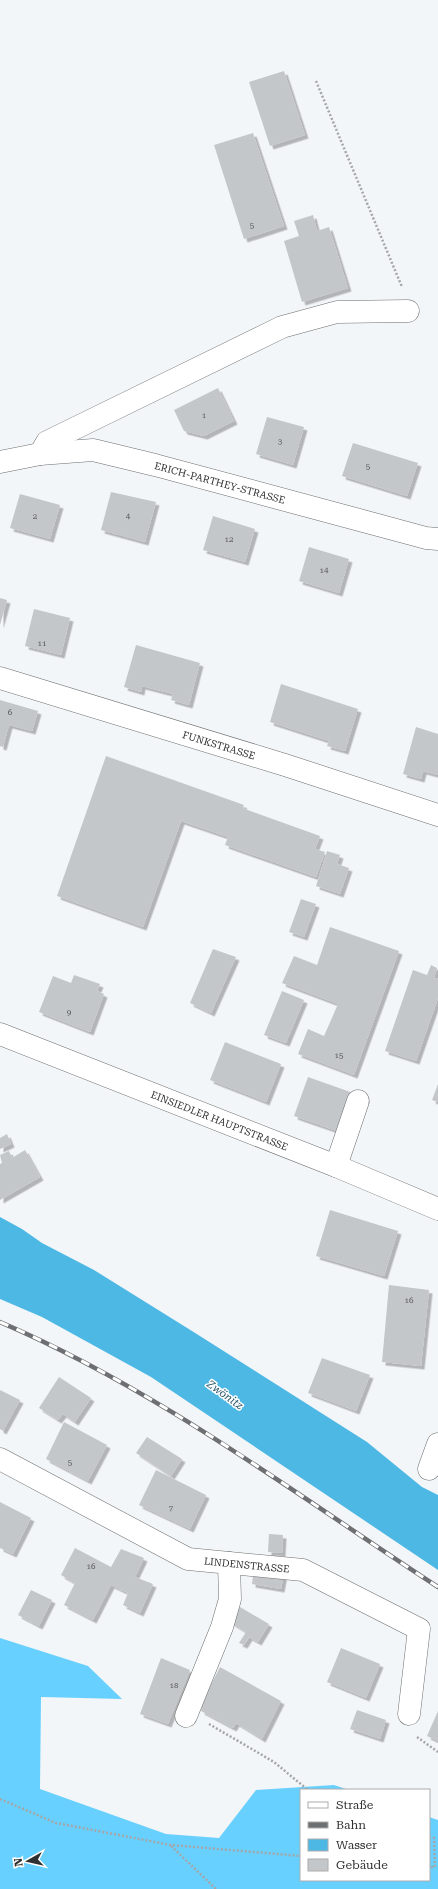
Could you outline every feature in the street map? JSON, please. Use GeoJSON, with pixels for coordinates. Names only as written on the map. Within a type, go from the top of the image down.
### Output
{"type":"FeatureCollection","features":[{"type":"Feature","properties":{"kind":"street"},"geometry":{"type":"LineString","coordinates":[[40,454],[47,442],[282,327],[337,312],[408,311]]}},
{"type":"Feature","properties":{"kind":"street","name":"ERICH-PARTHEY-STRASSE"},"geometry":{"type":"LineString","coordinates":[[0,462],[40,454],[92,450],[163,467],[426,538],[438,539]]}},
{"type":"Feature","properties":{"kind":"street","name":"FUNKSTRASSE"},"geometry":{"type":"LineString","coordinates":[[0,678],[285,764],[438,815]]}},
{"type":"Feature","properties":{"kind":"street","name":"EINSIEDLER HAUPTSTRASSE"},"geometry":{"type":"LineString","coordinates":[[0,1034],[336,1166],[438,1209]]}},
{"type":"Feature","properties":{"kind":"street"},"geometry":{"type":"LineString","coordinates":[[336,1166],[358,1101]]}},
{"type":"Feature","properties":{"kind":"street"},"geometry":{"type":"LineString","coordinates":[[430,1469],[438,1444]]}},
{"type":"Feature","properties":{"kind":"street","name":"LINDENSTRASSE"},"geometry":{"type":"LineString","coordinates":[[0,1459],[188,1559],[303,1570],[419,1629],[409,1714]]}},
{"type":"Feature","properties":{"kind":"street"},"geometry":{"type":"LineString","coordinates":[[187,1714],[224,1620],[230,1599],[229,1563]]}},
{"type":"Feature","properties":{"kind":"path"},"geometry":{"type":"LineString","coordinates":[[316,81],[402,285],[408,311]]}},
{"type":"Feature","properties":{"kind":"path"},"geometry":{"type":"LineString","coordinates":[[187,1714],[274,1762],[307,1789]]}},
{"type":"Feature","properties":{"kind":"path"},"geometry":{"type":"LineString","coordinates":[[0,1799],[56,1823],[171,1845],[300,1856]]}},
{"type":"Feature","properties":{"kind":"path"},"geometry":{"type":"LineString","coordinates":[[430,1837],[434,1838],[435,1867],[430,1867]]}},
{"type":"Feature","properties":{"kind":"path"},"geometry":{"type":"LineString","coordinates":[[171,1845],[216,1889]]}},
{"type":"Feature","properties":{"kind":"shaded area"},"geometry":{"type":"Polygon","coordinates":[[[0,1638],[88,1666],[122,1699],[41,1697],[40,1789],[166,1834],[219,1838],[256,1790],[334,1785],[346,1789],[300,1789],[300,1881],[430,1881],[430,1817],[438,1820],[438,1889],[0,1889],[0,1638]]]}},
{"type":"Feature","properties":{"kind":"water","name":"Zwönitz"},"geometry":{"type":"Polygon","coordinates":[[[0,1217],[22,1229],[42,1243],[94,1270],[367,1442],[422,1487],[438,1495],[438,1570],[151,1377],[42,1317],[0,1299],[0,1217]]]}},
{"type":"Feature","properties":{"kind":"building"},"geometry":{"type":"Polygon","coordinates":[[[284,71],[305,135],[270,146],[249,82],[284,71]]]}},
{"type":"Feature","properties":{"kind":"building"},"geometry":{"type":"Polygon","coordinates":[[[253,133],[284,226],[244,239],[214,145],[253,133]]]}},
{"type":"Feature","properties":{"kind":"building"},"geometry":{"type":"Polygon","coordinates":[[[313,215],[317,231],[329,227],[348,288],[302,302],[284,241],[299,236],[294,221],[313,215]]]}},
{"type":"Feature","properties":{"kind":"building"},"geometry":{"type":"Polygon","coordinates":[[[218,388],[234,421],[204,436],[184,431],[174,410],[218,388]]]}},
{"type":"Feature","properties":{"kind":"building"},"geometry":{"type":"Polygon","coordinates":[[[267,417],[304,427],[293,465],[256,454],[267,417]]]}},
{"type":"Feature","properties":{"kind":"building"},"geometry":{"type":"Polygon","coordinates":[[[353,443],[418,463],[407,496],[342,476],[353,443]]]}},
{"type":"Feature","properties":{"kind":"building"},"geometry":{"type":"Polygon","coordinates":[[[111,492],[156,502],[145,542],[101,530],[111,492]]]}},
{"type":"Feature","properties":{"kind":"building"},"geometry":{"type":"Polygon","coordinates":[[[20,494],[60,505],[50,539],[10,528],[20,494]]]}},
{"type":"Feature","properties":{"kind":"building"},"geometry":{"type":"Polygon","coordinates":[[[213,516],[255,529],[245,562],[203,550],[213,516]]]}},
{"type":"Feature","properties":{"kind":"building"},"geometry":{"type":"Polygon","coordinates":[[[309,547],[349,559],[339,593],[299,581],[309,547]]]}},
{"type":"Feature","properties":{"kind":"building"},"geometry":{"type":"Polygon","coordinates":[[[0,598],[7,600],[0,625],[0,598]]]}},
{"type":"Feature","properties":{"kind":"building"},"geometry":{"type":"Polygon","coordinates":[[[34,609],[70,618],[61,655],[25,646],[34,609]]]}},
{"type":"Feature","properties":{"kind":"building"},"geometry":{"type":"Polygon","coordinates":[[[136,645],[200,663],[189,705],[171,700],[173,694],[142,686],[141,692],[124,687],[136,645]]]}},
{"type":"Feature","properties":{"kind":"building"},"geometry":{"type":"Polygon","coordinates":[[[281,684],[358,709],[345,751],[327,746],[329,741],[270,722],[281,684]]]}},
{"type":"Feature","properties":{"kind":"building"},"geometry":{"type":"Polygon","coordinates":[[[0,700],[38,711],[32,731],[9,725],[3,747],[0,746],[0,700]]]}},
{"type":"Feature","properties":{"kind":"building"},"geometry":{"type":"Polygon","coordinates":[[[416,727],[438,734],[438,775],[423,771],[421,779],[403,774],[416,727]]]}},
{"type":"Feature","properties":{"kind":"building"},"geometry":{"type":"Polygon","coordinates":[[[106,756],[244,805],[242,808],[320,836],[315,849],[325,852],[316,877],[225,845],[228,837],[181,821],[143,927],[57,896],[106,756]]]}},
{"type":"Feature","properties":{"kind":"building"},"geometry":{"type":"Polygon","coordinates":[[[327,851],[340,855],[337,864],[349,868],[340,894],[316,886],[327,851]]]}},
{"type":"Feature","properties":{"kind":"building"},"geometry":{"type":"Polygon","coordinates":[[[301,899],[316,904],[304,937],[289,932],[301,899]]]}},
{"type":"Feature","properties":{"kind":"building"},"geometry":{"type":"Polygon","coordinates":[[[330,927],[399,951],[354,1075],[298,1054],[308,1029],[324,1036],[338,1004],[282,983],[294,956],[317,965],[330,927]]]}},
{"type":"Feature","properties":{"kind":"building"},"geometry":{"type":"Polygon","coordinates":[[[213,949],[236,957],[211,1013],[190,1003],[213,949]]]}},
{"type":"Feature","properties":{"kind":"building"},"geometry":{"type":"Polygon","coordinates":[[[431,965],[437,968],[434,978],[438,979],[438,998],[416,1061],[385,1051],[413,970],[427,975],[431,965]]]}},
{"type":"Feature","properties":{"kind":"building"},"geometry":{"type":"Polygon","coordinates":[[[74,975],[100,984],[97,991],[104,994],[90,1032],[39,1012],[53,976],[71,983],[74,975]]]}},
{"type":"Feature","properties":{"kind":"building"},"geometry":{"type":"Polygon","coordinates":[[[282,991],[304,1000],[286,1043],[264,1035],[282,991]]]}},
{"type":"Feature","properties":{"kind":"building"},"geometry":{"type":"Polygon","coordinates":[[[225,1042],[281,1064],[266,1102],[210,1080],[225,1042]]]}},
{"type":"Feature","properties":{"kind":"building"},"geometry":{"type":"Polygon","coordinates":[[[308,1077],[356,1094],[343,1133],[294,1116],[308,1077]]]}},
{"type":"Feature","properties":{"kind":"building"},"geometry":{"type":"Polygon","coordinates":[[[438,1084],[438,1102],[432,1100],[438,1084]]]}},
{"type":"Feature","properties":{"kind":"building"},"geometry":{"type":"Polygon","coordinates":[[[7,1134],[11,1144],[0,1149],[0,1138],[7,1134]]]}},
{"type":"Feature","properties":{"kind":"building"},"geometry":{"type":"Polygon","coordinates":[[[25,1150],[40,1177],[0,1200],[0,1164],[2,1163],[0,1155],[9,1151],[12,1158],[25,1150]]]}},
{"type":"Feature","properties":{"kind":"building"},"geometry":{"type":"Polygon","coordinates":[[[330,1210],[398,1231],[384,1276],[316,1256],[330,1210]]]}},
{"type":"Feature","properties":{"kind":"building"},"geometry":{"type":"Polygon","coordinates":[[[389,1285],[429,1290],[421,1366],[382,1362],[389,1285]]]}},
{"type":"Feature","properties":{"kind":"building"},"geometry":{"type":"Polygon","coordinates":[[[322,1358],[370,1375],[356,1411],[308,1393],[322,1358]]]}},
{"type":"Feature","properties":{"kind":"building"},"geometry":{"type":"Polygon","coordinates":[[[59,1377],[91,1398],[75,1422],[63,1414],[58,1420],[39,1408],[59,1377]]]}},
{"type":"Feature","properties":{"kind":"building"},"geometry":{"type":"Polygon","coordinates":[[[0,1390],[20,1400],[3,1431],[0,1429],[0,1390]]]}},
{"type":"Feature","properties":{"kind":"building"},"geometry":{"type":"Polygon","coordinates":[[[64,1422],[107,1445],[88,1481],[46,1459],[64,1422]]]}},
{"type":"Feature","properties":{"kind":"building"},"geometry":{"type":"Polygon","coordinates":[[[147,1437],[182,1459],[171,1476],[136,1453],[147,1437]]]}},
{"type":"Feature","properties":{"kind":"building"},"geometry":{"type":"Polygon","coordinates":[[[156,1470],[206,1495],[190,1529],[139,1505],[156,1470]]]}},
{"type":"Feature","properties":{"kind":"building"},"geometry":{"type":"Polygon","coordinates":[[[0,1502],[31,1518],[13,1554],[0,1548],[0,1502]]]}},
{"type":"Feature","properties":{"kind":"building"},"geometry":{"type":"Polygon","coordinates":[[[269,1534],[283,1535],[282,1553],[268,1552],[269,1534]]]}},
{"type":"Feature","properties":{"kind":"building"},"geometry":{"type":"Polygon","coordinates":[[[75,1548],[111,1567],[121,1549],[144,1558],[135,1577],[153,1584],[140,1613],[123,1605],[128,1593],[111,1585],[93,1620],[64,1605],[75,1583],[61,1575],[75,1548]]]}},
{"type":"Feature","properties":{"kind":"building"},"geometry":{"type":"Polygon","coordinates":[[[254,1568],[284,1573],[281,1589],[252,1584],[254,1568]]]}},
{"type":"Feature","properties":{"kind":"building"},"geometry":{"type":"Polygon","coordinates":[[[31,1590],[52,1600],[39,1626],[18,1615],[31,1590]]]}},
{"type":"Feature","properties":{"kind":"building"},"geometry":{"type":"Polygon","coordinates":[[[240,1607],[269,1624],[258,1642],[249,1637],[244,1645],[239,1643],[246,1632],[230,1622],[240,1607]]]}},
{"type":"Feature","properties":{"kind":"building"},"geometry":{"type":"Polygon","coordinates":[[[341,1648],[380,1664],[366,1698],[327,1682],[341,1648]]]}},
{"type":"Feature","properties":{"kind":"building"},"geometry":{"type":"Polygon","coordinates":[[[161,1658],[190,1670],[168,1724],[140,1714],[161,1658]]]}},
{"type":"Feature","properties":{"kind":"building"},"geometry":{"type":"Polygon","coordinates":[[[220,1667],[281,1701],[262,1739],[236,1723],[233,1728],[201,1711],[203,1700],[220,1667]]]}},
{"type":"Feature","properties":{"kind":"building"},"geometry":{"type":"Polygon","coordinates":[[[357,1710],[386,1720],[380,1739],[350,1729],[357,1710]]]}},
{"type":"Feature","properties":{"kind":"building"},"geometry":{"type":"Polygon","coordinates":[[[438,1711],[438,1741],[427,1736],[438,1711]]]}},
{"type":"Feature","properties":{"kind":"railway"},"geometry":{"type":"LineString","coordinates":[[0,1322],[58,1349],[115,1379],[170,1411],[278,1480],[438,1587]]}}]}
